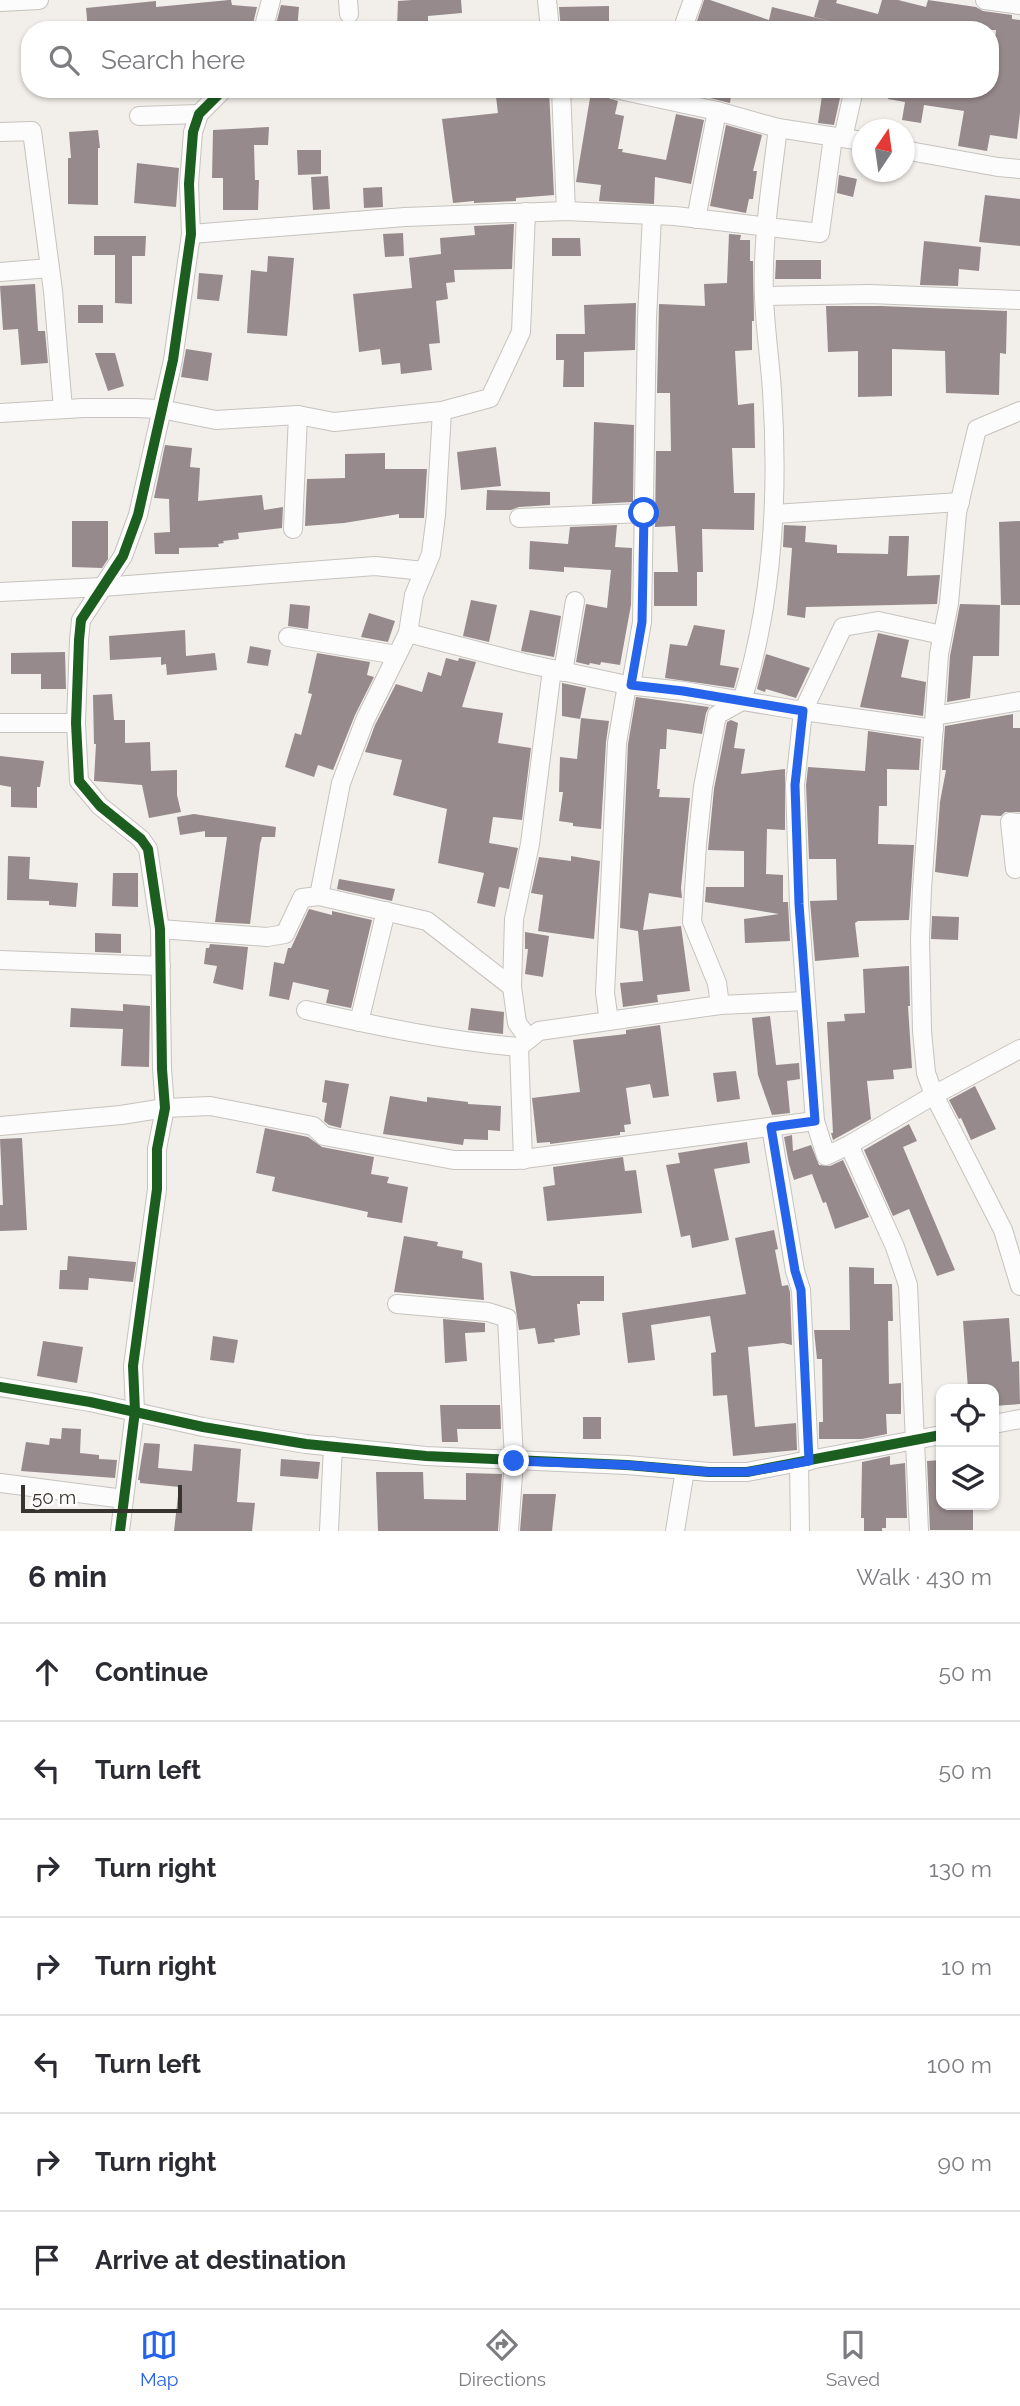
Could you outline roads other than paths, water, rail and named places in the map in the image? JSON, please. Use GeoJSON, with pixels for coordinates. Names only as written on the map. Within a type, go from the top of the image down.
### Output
{"type":"FeatureCollection","features":[{"type":"Feature","properties":{"kind":"street"},"geometry":{"type":"LineString","coordinates":[[0,2],[39,0]]}},
{"type":"Feature","properties":{"kind":"street"},"geometry":{"type":"LineString","coordinates":[[265,21],[271,0]]}},
{"type":"Feature","properties":{"kind":"street"},"geometry":{"type":"LineString","coordinates":[[547,0],[549,21]]}},
{"type":"Feature","properties":{"kind":"street"},"geometry":{"type":"LineString","coordinates":[[685,21],[693,0]]}},
{"type":"Feature","properties":{"kind":"street"},"geometry":{"type":"LineString","coordinates":[[985,0],[1020,5]]}},
{"type":"Feature","properties":{"kind":"street"},"geometry":{"type":"LineString","coordinates":[[120,1531],[135,1411],[133,1366],[157,1189],[157,1149],[165,1108],[160,929],[148,849],[141,839],[100,806],[79,780],[76,723],[81,620],[123,556],[138,515],[173,360],[191,234],[189,184],[193,132],[199,114],[215,98]]}},
{"type":"Feature","properties":{"kind":"street"},"geometry":{"type":"LineString","coordinates":[[561,98],[566,211]]}},
{"type":"Feature","properties":{"kind":"street"},"geometry":{"type":"LineString","coordinates":[[676,98],[778,128],[852,139]]}},
{"type":"Feature","properties":{"kind":"street"},"geometry":{"type":"LineString","coordinates":[[191,234],[405,217],[566,211],[652,215],[820,233],[838,137],[851,98]]}},
{"type":"Feature","properties":{"kind":"street"},"geometry":{"type":"LineString","coordinates":[[696,219],[717,111]]}},
{"type":"Feature","properties":{"kind":"street"},"geometry":{"type":"LineString","coordinates":[[139,116],[199,114]]}},
{"type":"Feature","properties":{"kind":"street"},"geometry":{"type":"LineString","coordinates":[[720,1005],[717,983],[692,922],[697,844],[703,788],[717,715],[742,701],[761,626],[774,514],[772,393],[764,296],[766,226],[778,128]]}},
{"type":"Feature","properties":{"kind":"street"},"geometry":{"type":"LineString","coordinates":[[0,132],[32,131],[50,268],[63,409]]}},
{"type":"Feature","properties":{"kind":"street"},"geometry":{"type":"LineString","coordinates":[[915,152],[1020,169]]}},
{"type":"Feature","properties":{"kind":"street"},"geometry":{"type":"LineString","coordinates":[[0,413],[63,409],[161,409],[216,420],[298,415],[334,422],[442,411],[490,398],[521,332],[526,212]]}},
{"type":"Feature","properties":{"kind":"street"},"geometry":{"type":"LineString","coordinates":[[609,1021],[605,993],[617,743],[642,622],[647,318],[652,215]]}},
{"type":"Feature","properties":{"kind":"street"},"geometry":{"type":"LineString","coordinates":[[0,272],[50,268]]}},
{"type":"Feature","properties":{"kind":"street"},"geometry":{"type":"LineString","coordinates":[[764,296],[870,294],[1020,300]]}},
{"type":"Feature","properties":{"kind":"street"},"geometry":{"type":"LineString","coordinates":[[319,896],[341,783],[365,720],[408,633],[414,595],[431,554],[442,411]]}},
{"type":"Feature","properties":{"kind":"street"},"geometry":{"type":"LineString","coordinates":[[1020,411],[976,429],[960,502],[949,603],[939,654],[920,938],[922,1031],[926,1073],[934,1095],[1003,1230],[1020,1286]]}},
{"type":"Feature","properties":{"kind":"street"},"geometry":{"type":"LineString","coordinates":[[293,529],[298,415]]}},
{"type":"Feature","properties":{"kind":"street"},"geometry":{"type":"LineString","coordinates":[[774,514],[960,502]]}},
{"type":"Feature","properties":{"kind":"street"},"geometry":{"type":"LineString","coordinates":[[519,518],[644,513]]}},
{"type":"Feature","properties":{"kind":"street"},"geometry":{"type":"LineString","coordinates":[[0,592],[375,566],[424,570]]}},
{"type":"Feature","properties":{"kind":"street"},"geometry":{"type":"LineString","coordinates":[[523,1160],[524,1043],[517,1023],[512,987],[514,919],[530,844],[557,670],[575,601]]}},
{"type":"Feature","properties":{"kind":"street"},"geometry":{"type":"LineString","coordinates":[[942,635],[878,621],[843,627],[803,711],[795,785],[799,904],[815,1121],[826,1156],[1020,1049]]}},
{"type":"Feature","properties":{"kind":"street"},"geometry":{"type":"LineString","coordinates":[[408,633],[629,685],[803,711],[935,723],[1020,701]]}},
{"type":"Feature","properties":{"kind":"street"},"geometry":{"type":"LineString","coordinates":[[288,638],[397,655]]}},
{"type":"Feature","properties":{"kind":"street"},"geometry":{"type":"LineString","coordinates":[[0,723],[76,723]]}},
{"type":"Feature","properties":{"kind":"street"},"geometry":{"type":"LineString","coordinates":[[1015,869],[1010,822],[1020,823]]}},
{"type":"Feature","properties":{"kind":"street"},"geometry":{"type":"LineString","coordinates":[[160,929],[267,937],[285,934],[302,898],[319,896],[427,921],[512,987]]}},
{"type":"Feature","properties":{"kind":"street"},"geometry":{"type":"LineString","coordinates":[[359,1022],[386,911]]}},
{"type":"Feature","properties":{"kind":"street"},"geometry":{"type":"LineString","coordinates":[[0,960],[160,966]]}},
{"type":"Feature","properties":{"kind":"street"},"geometry":{"type":"LineString","coordinates":[[306,1010],[475,1044],[524,1043],[539,1031],[720,1005],[806,1001]]}},
{"type":"Feature","properties":{"kind":"street"},"geometry":{"type":"LineString","coordinates":[[0,1126],[121,1115],[165,1108],[210,1106],[313,1126],[324,1136],[454,1160],[523,1160],[815,1121]]}},
{"type":"Feature","properties":{"kind":"street"},"geometry":{"type":"LineString","coordinates":[[771,1127],[795,1271],[801,1290],[804,1461],[800,1531]]}},
{"type":"Feature","properties":{"kind":"street"},"geometry":{"type":"LineString","coordinates":[[849,1145],[895,1247],[908,1284],[919,1531]]}},
{"type":"Feature","properties":{"kind":"street"},"geometry":{"type":"LineString","coordinates":[[397,1304],[488,1312],[507,1318],[514,1461],[509,1531]]}},
{"type":"Feature","properties":{"kind":"street"},"geometry":{"type":"LineString","coordinates":[[0,1387],[135,1411],[203,1427],[333,1446],[425,1456],[685,1470],[747,1472],[936,1436]]}},
{"type":"Feature","properties":{"kind":"street"},"geometry":{"type":"LineString","coordinates":[[999,1423],[1020,1419]]}},
{"type":"Feature","properties":{"kind":"street"},"geometry":{"type":"LineString","coordinates":[[329,1531],[333,1446]]}},
{"type":"Feature","properties":{"kind":"street"},"geometry":{"type":"LineString","coordinates":[[675,1531],[685,1470]]}},
{"type":"Feature","properties":{"kind":"street"},"geometry":{"type":"LineString","coordinates":[[0,1483],[124,1499]]}}]}
